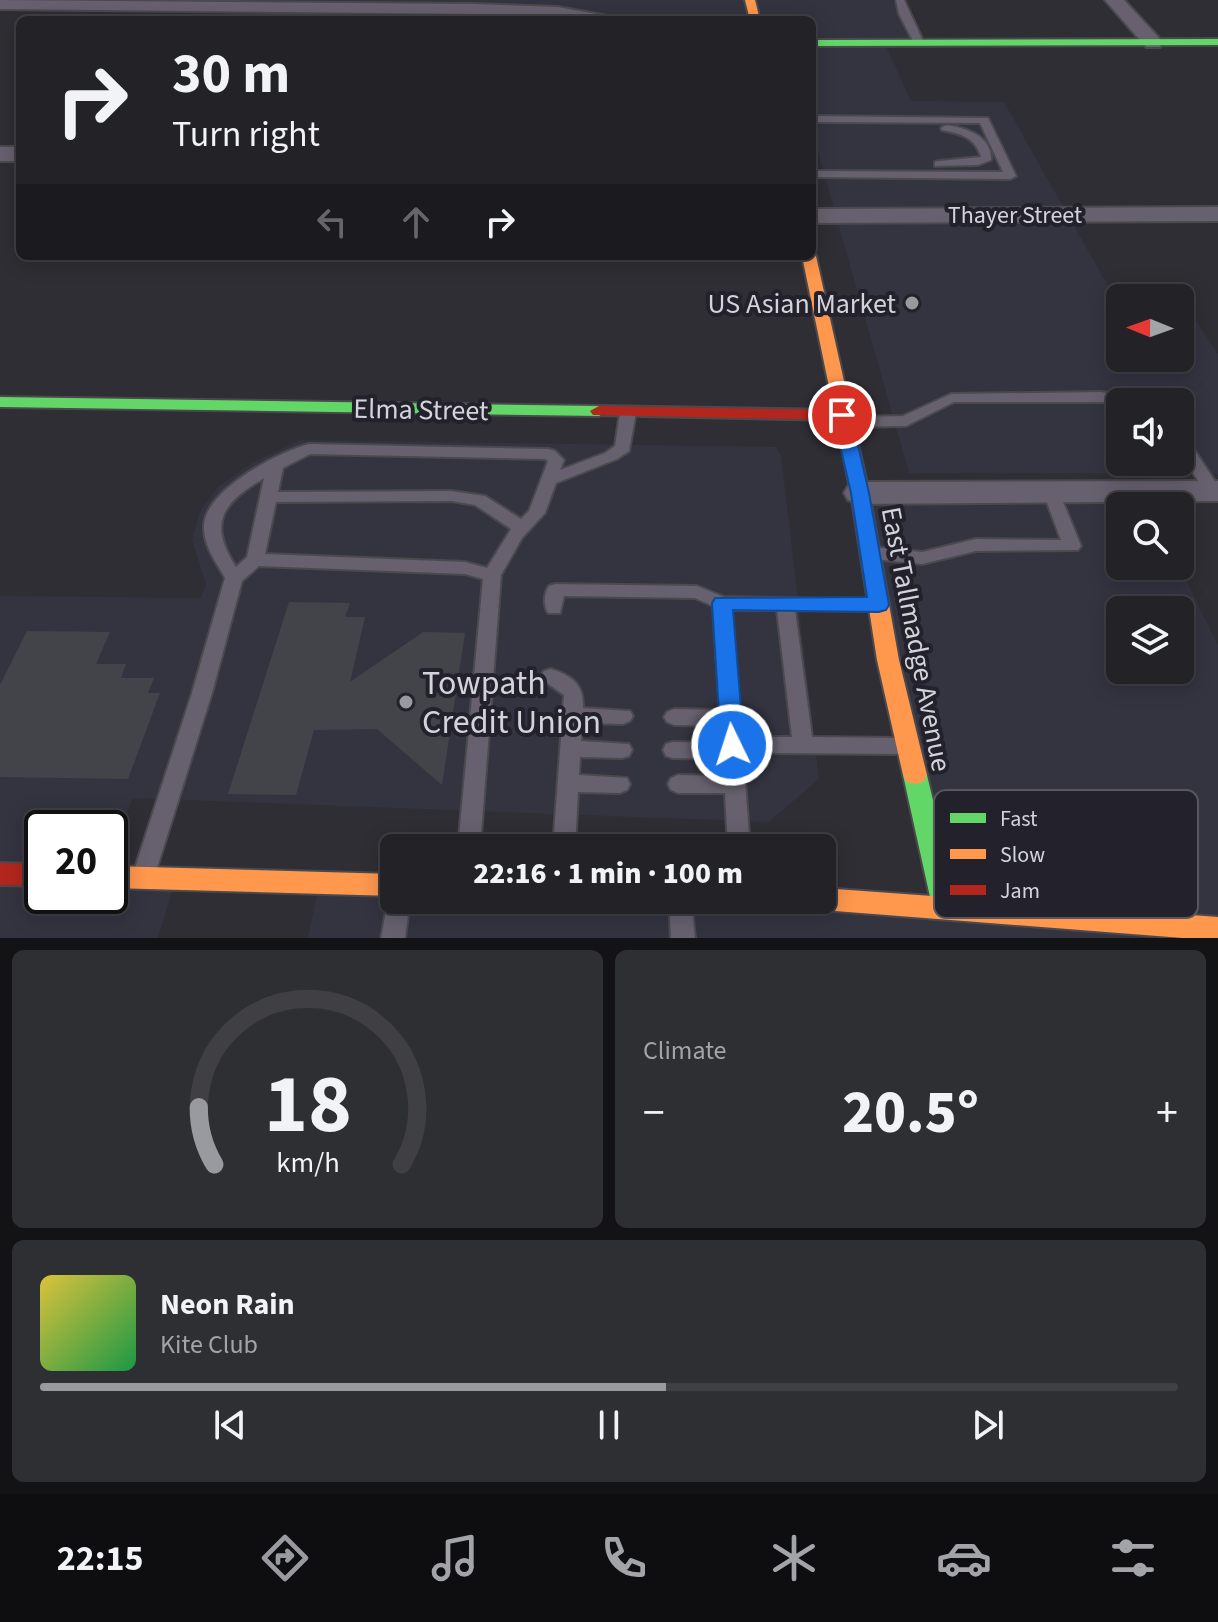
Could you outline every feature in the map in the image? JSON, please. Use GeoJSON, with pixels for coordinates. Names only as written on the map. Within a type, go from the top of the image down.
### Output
{"type":"FeatureCollection","features":[{"type":"Feature","properties":{"kind":"street"},"geometry":{"type":"LineString","coordinates":[[1114,0],[1153,43]]}},
{"type":"Feature","properties":{"kind":"street"},"geometry":{"type":"LineString","coordinates":[[6,3],[474,4],[580,16]]}},
{"type":"Feature","properties":{"kind":"street"},"geometry":{"type":"LineString","coordinates":[[816,43],[1218,42]]}},
{"type":"Feature","properties":{"kind":"street","name":"Thayer Street"},"geometry":{"type":"LineString","coordinates":[[816,216],[1218,214]]}},
{"type":"Feature","properties":{"kind":"street","name":"East Tallmadge Avenue"},"geometry":{"type":"LineString","coordinates":[[810,260],[860,493],[907,746],[934,860]]}},
{"type":"Feature","properties":{"kind":"street","name":"Elma Street"},"geometry":{"type":"LineString","coordinates":[[0,402],[843,418]]}},
{"type":"Feature","properties":{"kind":"street"},"geometry":{"type":"LineString","coordinates":[[860,493],[1216,491]]}},
{"type":"Feature","properties":{"kind":"street"},"geometry":{"type":"LineString","coordinates":[[0,874],[24,875]]}},
{"type":"Feature","properties":{"kind":"street"},"geometry":{"type":"LineString","coordinates":[[128,878],[380,885]]}},
{"type":"Feature","properties":{"kind":"street"},"geometry":{"type":"LineString","coordinates":[[836,900],[934,905]]}},
{"type":"Feature","properties":{"kind":"street","name":"East Tallmadge Avenue"},"geometry":{"type":"LineString","coordinates":[[948,918],[950,927]]}},
{"type":"Feature","properties":{"kind":"street"},"geometry":{"type":"LineString","coordinates":[[1087,918],[1218,929]]}},
{"type":"Feature","properties":{"kind":"lane"},"geometry":{"type":"LineString","coordinates":[[900,0],[919,43]]}},
{"type":"Feature","properties":{"kind":"lane"},"geometry":{"type":"LineString","coordinates":[[816,119],[984,120],[1010,176],[816,174]]}},
{"type":"Feature","properties":{"kind":"lane"},"geometry":{"type":"LineString","coordinates":[[855,119],[879,127],[963,130],[976,135],[985,147],[987,158],[978,162],[930,164],[917,167],[910,175]]}},
{"type":"Feature","properties":{"kind":"lane"},"geometry":{"type":"LineString","coordinates":[[843,418],[906,421],[951,398],[1106,397]]}},
{"type":"Feature","properties":{"kind":"lane"},"geometry":{"type":"LineString","coordinates":[[552,479],[611,456],[623,448],[628,412]]}},
{"type":"Feature","properties":{"kind":"lane"},"geometry":{"type":"LineString","coordinates":[[234,578],[221,559],[213,536],[213,514],[228,492],[275,466],[283,458],[309,449],[546,454],[556,460],[552,479],[537,513],[522,528],[492,575],[470,834]]}},
{"type":"Feature","properties":{"kind":"lane"},"geometry":{"type":"LineString","coordinates":[[1194,460],[1216,491]]}},
{"type":"Feature","properties":{"kind":"lane"},"geometry":{"type":"LineString","coordinates":[[143,878],[202,693],[234,578],[255,560],[275,466]]}},
{"type":"Feature","properties":{"kind":"lane"},"geometry":{"type":"LineString","coordinates":[[869,552],[922,558],[976,545],[1072,546],[1051,492]]}},
{"type":"Feature","properties":{"kind":"lane"},"geometry":{"type":"LineString","coordinates":[[270,497],[451,496],[479,500],[522,528]]}},
{"type":"Feature","properties":{"kind":"lane"},"geometry":{"type":"LineString","coordinates":[[255,560],[465,568],[492,575]]}},
{"type":"Feature","properties":{"kind":"lane"},"geometry":{"type":"LineString","coordinates":[[554,608],[555,590],[697,592],[722,603],[879,605]]}},
{"type":"Feature","properties":{"kind":"lane"},"geometry":{"type":"LineString","coordinates":[[722,603],[738,834]]}},
{"type":"Feature","properties":{"kind":"lane"},"geometry":{"type":"LineString","coordinates":[[785,604],[803,745]]}},
{"type":"Feature","properties":{"kind":"lane"},"geometry":{"type":"LineString","coordinates":[[551,676],[574,692],[565,834]]}},
{"type":"Feature","properties":{"kind":"lane"},"geometry":{"type":"LineString","coordinates":[[572,715],[623,716]]}},
{"type":"Feature","properties":{"kind":"lane"},"geometry":{"type":"LineString","coordinates":[[674,717],[730,718]]}},
{"type":"Feature","properties":{"kind":"lane"},"geometry":{"type":"LineString","coordinates":[[673,750],[803,745],[907,746]]}},
{"type":"Feature","properties":{"kind":"lane"},"geometry":{"type":"LineString","coordinates":[[570,749],[622,750]]}},
{"type":"Feature","properties":{"kind":"lane"},"geometry":{"type":"LineString","coordinates":[[568,783],[620,784]]}},
{"type":"Feature","properties":{"kind":"lane"},"geometry":{"type":"LineString","coordinates":[[678,784],[735,785]]}},
{"type":"Feature","properties":{"kind":"lane"},"geometry":{"type":"LineString","coordinates":[[393,938],[397,914]]}},
{"type":"Feature","properties":{"kind":"lane"},"geometry":{"type":"LineString","coordinates":[[681,914],[683,938]]}},
{"type":"Feature","properties":{"kind":"shaded area"},"geometry":{"type":"Polygon","coordinates":[[[0,0],[892,0],[919,43],[885,44],[911,101],[1004,102],[1107,284],[1106,372],[1194,372],[1194,317],[1218,354],[1218,474],[1194,474],[1194,388],[1106,388],[1106,474],[909,473],[816,145],[816,16],[580,16],[558,12],[0,4],[0,0]]]}},
{"type":"Feature","properties":{"kind":"shaded area"},"geometry":{"type":"Polygon","coordinates":[[[301,440],[776,447],[781,455],[819,779],[769,822],[133,798],[128,810],[24,810],[24,914],[128,914],[128,891],[176,879],[158,938],[0,938],[0,596],[201,598],[206,584],[192,540],[200,511],[219,486],[252,463],[301,440]]]}},
{"type":"Feature","properties":{"kind":"shaded area"},"geometry":{"type":"Polygon","coordinates":[[[1141,491],[1106,492],[1106,580],[1186,580],[1194,596],[1106,596],[1106,684],[1194,684],[1194,596],[1218,645],[1218,938],[308,938],[319,884],[380,897],[380,914],[836,914],[836,901],[934,906],[934,918],[1198,918],[1198,790],[934,790],[934,857],[860,493],[1141,491]]]}},
{"type":"Feature","properties":{"kind":"building","name":"Towpath Credit Union"},"geometry":{"type":"Polygon","coordinates":[[[289,602],[350,603],[345,617],[365,617],[350,682],[423,632],[465,633],[442,785],[377,729],[314,730],[296,795],[228,794],[289,602]]]}},
{"type":"Feature","properties":{"kind":"building"},"geometry":{"type":"Polygon","coordinates":[[[27,631],[110,632],[96,664],[126,664],[121,678],[154,678],[148,693],[160,693],[128,779],[0,777],[0,685],[27,631]]]}},
{"type":"Feature","properties":{"kind":"traffic: fast"},"geometry":{"type":"LineString","coordinates":[[816,43],[1218,42]]}},
{"type":"Feature","properties":{"kind":"traffic: fast"},"geometry":{"type":"LineString","coordinates":[[0,402],[599,411]]}},
{"type":"Feature","properties":{"kind":"traffic: fast"},"geometry":{"type":"LineString","coordinates":[[915,775],[934,858]]}},
{"type":"Feature","properties":{"kind":"traffic: slow"},"geometry":{"type":"LineString","coordinates":[[750,0],[754,16]]}},
{"type":"Feature","properties":{"kind":"traffic: slow"},"geometry":{"type":"LineString","coordinates":[[810,260],[860,493],[888,660],[915,775]]}},
{"type":"Feature","properties":{"kind":"traffic: slow"},"geometry":{"type":"LineString","coordinates":[[128,878],[380,885]]}},
{"type":"Feature","properties":{"kind":"traffic: slow"},"geometry":{"type":"LineString","coordinates":[[836,900],[934,907]]}},
{"type":"Feature","properties":{"kind":"traffic: slow"},"geometry":{"type":"LineString","coordinates":[[1073,918],[1218,929]]}},
{"type":"Feature","properties":{"kind":"traffic: jam"},"geometry":{"type":"LineString","coordinates":[[599,411],[842,415]]}},
{"type":"Feature","properties":{"kind":"traffic: jam"},"geometry":{"type":"LineString","coordinates":[[0,874],[24,875]]}},
{"type":"Feature","properties":{"kind":"place","name":"US Asian Market"},"geometry":{"type":"Point","coordinates":[912,303]}},
{"type":"Feature","properties":{"kind":"place","name":"Towpath Credit Union"},"geometry":{"type":"Point","coordinates":[406,702]}},
{"type":"Feature","properties":{"kind":"route"},"geometry":{"type":"LineString","coordinates":[[732,745],[722,603],[879,605],[860,493],[842,415]]}}]}
